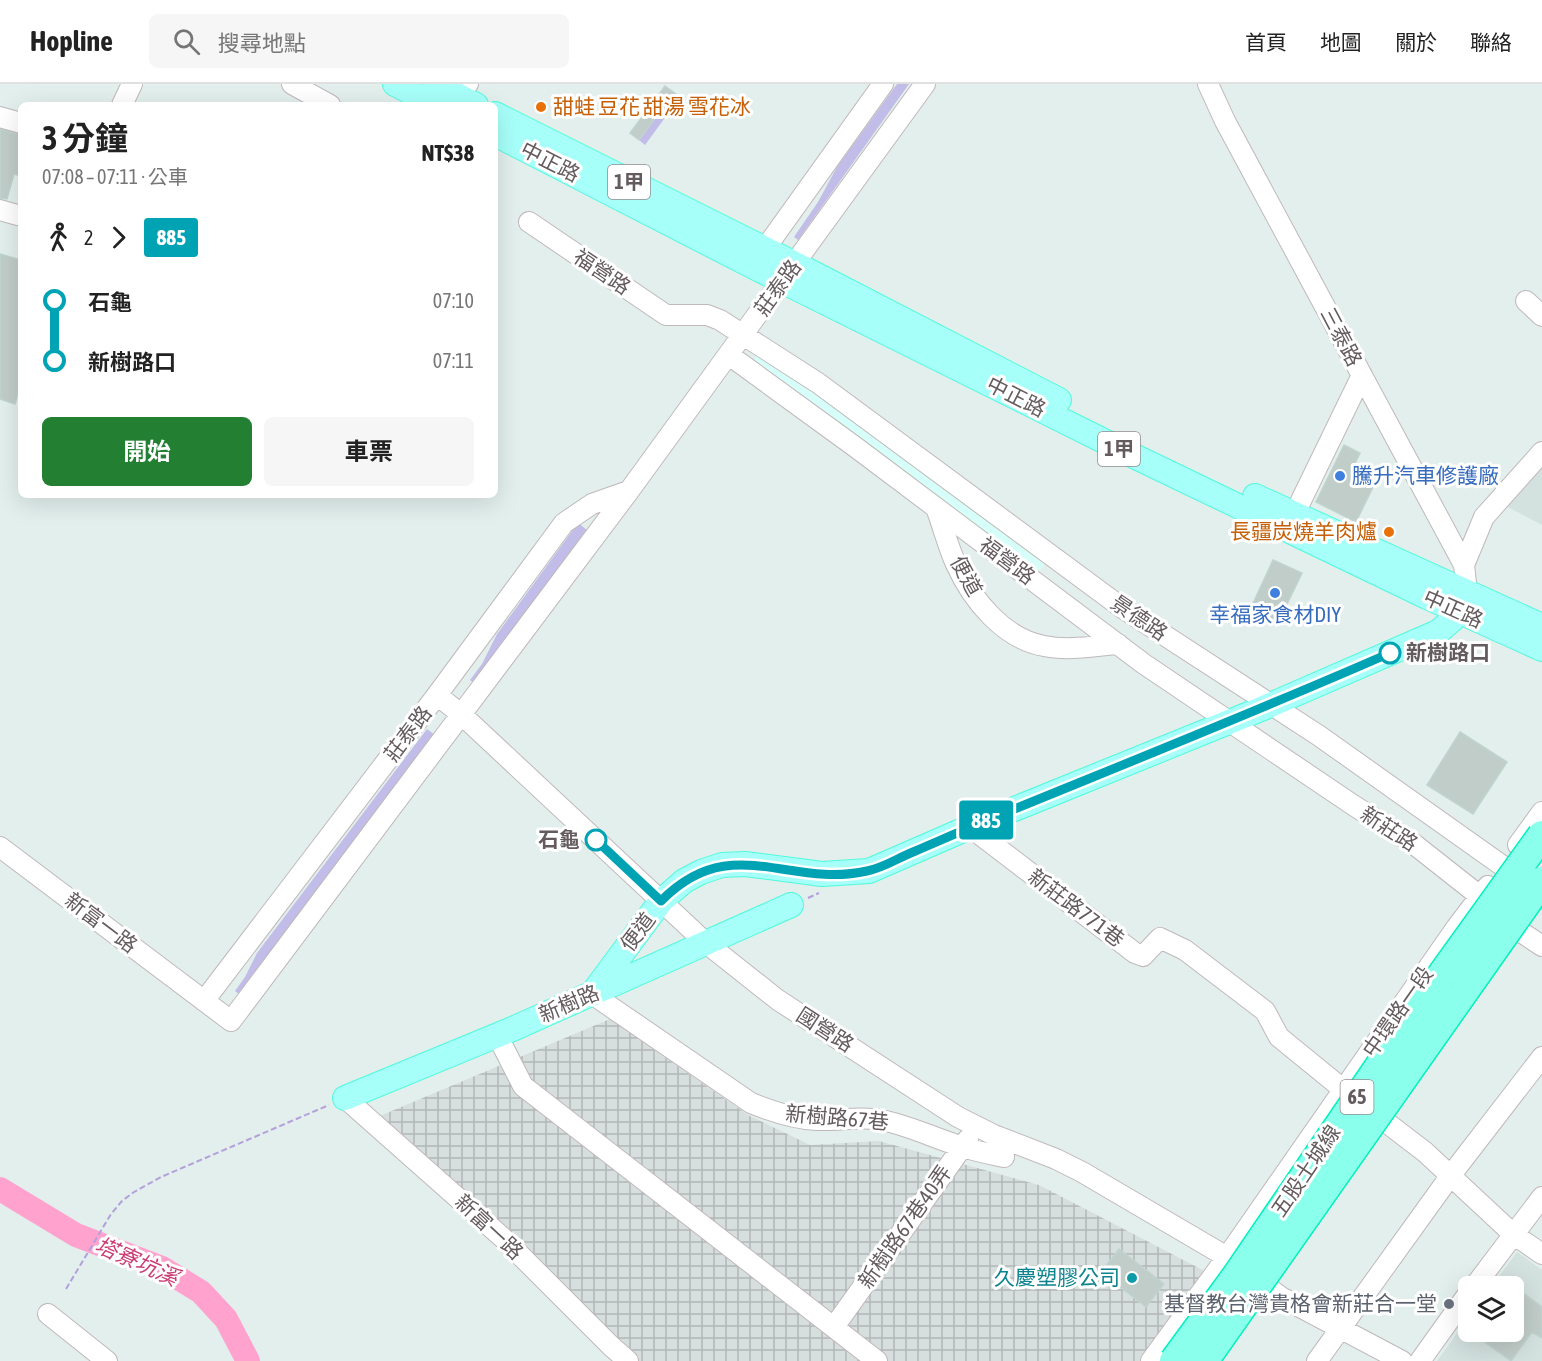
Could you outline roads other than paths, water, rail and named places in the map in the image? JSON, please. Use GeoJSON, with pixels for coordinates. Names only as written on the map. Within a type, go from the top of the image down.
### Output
{"type":"FeatureCollection","features":[{"type":"Feature","properties":{"kind":"highway","name":"五股土城線"},"geometry":{"type":"LineString","coordinates":[[1174,1361],[1237,1275],[1426,996],[1542,835]]}},
{"type":"Feature","properties":{"kind":"highway","name":"五股土城線"},"geometry":{"type":"LineString","coordinates":[[1204,1361],[1542,881]]}},
{"type":"Feature","properties":{"kind":"main road"},"geometry":{"type":"LineString","coordinates":[[394,84],[436,92],[467,102]]}},
{"type":"Feature","properties":{"kind":"main road","name":"中正路"},"geometry":{"type":"LineString","coordinates":[[498,116],[758,258]]}},
{"type":"Feature","properties":{"kind":"main road","name":"中正路"},"geometry":{"type":"LineString","coordinates":[[498,135],[1294,514],[1462,601],[1542,649]]}},
{"type":"Feature","properties":{"kind":"main road","name":"中正路"},"geometry":{"type":"LineString","coordinates":[[789,273],[1138,458],[1427,597],[1462,601],[1542,626]]}},
{"type":"Feature","properties":{"kind":"main road"},"geometry":{"type":"LineString","coordinates":[[970,827],[1272,704],[1438,632],[1452,620],[1462,601]]}},
{"type":"Feature","properties":{"kind":"main road","name":"便道"},"geometry":{"type":"LineString","coordinates":[[591,994],[661,901],[684,881],[701,872],[722,865],[745,864],[822,874],[869,871],[970,827]]}},
{"type":"Feature","properties":{"kind":"main road","name":"新樹路"},"geometry":{"type":"LineString","coordinates":[[341,1100],[497,1035],[791,905]]}},
{"type":"Feature","properties":{"kind":"street"},"geometry":{"type":"LineString","coordinates":[[123,102],[132,84]]}},
{"type":"Feature","properties":{"kind":"street"},"geometry":{"type":"LineString","coordinates":[[292,84],[325,102]]}},
{"type":"Feature","properties":{"kind":"street"},"geometry":{"type":"LineString","coordinates":[[436,92],[468,84]]}},
{"type":"Feature","properties":{"kind":"street","name":"莊泰路"},"geometry":{"type":"LineString","coordinates":[[758,258],[883,84]]}},
{"type":"Feature","properties":{"kind":"street","name":"莊泰路"},"geometry":{"type":"LineString","coordinates":[[231,1022],[729,355],[925,84]]}},
{"type":"Feature","properties":{"kind":"street","name":"三泰路"},"geometry":{"type":"LineString","coordinates":[[1208,84],[1225,121],[1464,565],[1462,601]]}},
{"type":"Feature","properties":{"kind":"street"},"geometry":{"type":"LineString","coordinates":[[0,117],[18,122]]}},
{"type":"Feature","properties":{"kind":"street"},"geometry":{"type":"LineString","coordinates":[[0,210],[18,215]]}},
{"type":"Feature","properties":{"kind":"street","name":"福營路"},"geometry":{"type":"LineString","coordinates":[[529,222],[666,315],[708,315],[720,320],[743,336]]}},
{"type":"Feature","properties":{"kind":"street"},"geometry":{"type":"LineString","coordinates":[[1526,301],[1542,316]]}},
{"type":"Feature","properties":{"kind":"street","name":"景德路"},"geometry":{"type":"LineString","coordinates":[[743,336],[763,346],[818,383],[1121,608],[1272,704],[1542,892]]}},
{"type":"Feature","properties":{"kind":"street","name":"福營路"},"geometry":{"type":"LineString","coordinates":[[729,355],[1118,644],[1228,722]]}},
{"type":"Feature","properties":{"kind":"street"},"geometry":{"type":"LineString","coordinates":[[1294,514],[1362,375]]}},
{"type":"Feature","properties":{"kind":"street"},"geometry":{"type":"LineString","coordinates":[[1464,565],[1484,517],[1542,452]]}},
{"type":"Feature","properties":{"kind":"street","name":"莊泰路"},"geometry":{"type":"LineString","coordinates":[[204,1001],[437,695],[564,523],[592,504],[629,490]]}},
{"type":"Feature","properties":{"kind":"street","name":"便道"},"geometry":{"type":"LineString","coordinates":[[936,508],[955,564],[969,588],[989,614],[1017,637],[1042,646],[1066,648],[1118,644]]}},
{"type":"Feature","properties":{"kind":"street","name":"國營路"},"geometry":{"type":"LineString","coordinates":[[437,695],[462,715],[706,943],[778,1000],[942,1107],[977,1127],[1068,1165],[1227,1257],[1281,1297],[1402,1361]]}},
{"type":"Feature","properties":{"kind":"street","name":"新莊路"},"geometry":{"type":"LineString","coordinates":[[1228,722],[1410,841],[1521,932],[1542,946]]}},
{"type":"Feature","properties":{"kind":"street","name":"中環路一段"},"geometry":{"type":"LineString","coordinates":[[1151,1361],[1209,1283],[1456,928],[1542,812]]}},
{"type":"Feature","properties":{"kind":"street","name":"新莊路771巷"},"geometry":{"type":"LineString","coordinates":[[970,827],[1135,953],[1143,956],[1160,939],[1185,950],[1265,1011],[1279,1037],[1344,1090]]}},
{"type":"Feature","properties":{"kind":"street","name":"新富一路"},"geometry":{"type":"LineString","coordinates":[[0,847],[231,1022]]}},
{"type":"Feature","properties":{"kind":"street"},"geometry":{"type":"LineString","coordinates":[[1220,1361],[1385,1120],[1542,903]]}},
{"type":"Feature","properties":{"kind":"street"},"geometry":{"type":"LineString","coordinates":[[623,952],[637,974]]}},
{"type":"Feature","properties":{"kind":"street","name":"新樹路67巷"},"geometry":{"type":"LineString","coordinates":[[591,994],[751,1103],[796,1118],[880,1119],[962,1147],[1004,1157]]}},
{"type":"Feature","properties":{"kind":"street"},"geometry":{"type":"LineString","coordinates":[[1384,1033],[1377,1055],[1378,1064],[1385,1073],[1396,1077],[1410,1074],[1423,1066]]}},
{"type":"Feature","properties":{"kind":"street"},"geometry":{"type":"LineString","coordinates":[[497,1035],[523,1086],[878,1361]]}},
{"type":"Feature","properties":{"kind":"street"},"geometry":{"type":"LineString","coordinates":[[1317,1361],[1447,1181],[1542,1057]]}},
{"type":"Feature","properties":{"kind":"street"},"geometry":{"type":"LineString","coordinates":[[1344,1090],[1385,1120],[1447,1181],[1542,1254]]}},
{"type":"Feature","properties":{"kind":"street","name":"新富一路"},"geometry":{"type":"LineString","coordinates":[[341,1100],[503,1238],[628,1361]]}},
{"type":"Feature","properties":{"kind":"street","name":"新樹路67巷40弄"},"geometry":{"type":"LineString","coordinates":[[834,1327],[977,1127]]}},
{"type":"Feature","properties":{"kind":"street"},"geometry":{"type":"LineString","coordinates":[[1482,1276],[1542,1197]]}},
{"type":"Feature","properties":{"kind":"street"},"geometry":{"type":"LineString","coordinates":[[1420,1361],[1458,1308]]}},
{"type":"Feature","properties":{"kind":"street"},"geometry":{"type":"LineString","coordinates":[[48,1314],[107,1361]]}},
{"type":"Feature","properties":{"kind":"waterway","name":"塔寮坑溪"},"geometry":{"type":"LineString","coordinates":[[0,1189],[76,1235],[162,1268],[201,1292],[226,1319],[248,1361]]}},
{"type":"Feature","properties":{"kind":"place","name":"甜蛙 豆花 甜湯 雪花冰"},"geometry":{"type":"Point","coordinates":[541,107]}},
{"type":"Feature","properties":{"kind":"place","name":"騰升汽車修護廠"},"geometry":{"type":"Point","coordinates":[1340,476]}},
{"type":"Feature","properties":{"kind":"place","name":"長疆炭燒羊肉爐"},"geometry":{"type":"Point","coordinates":[1389,532]}},
{"type":"Feature","properties":{"kind":"place","name":"幸福家食材DIY"},"geometry":{"type":"Point","coordinates":[1275,593]}},
{"type":"Feature","properties":{"kind":"place","name":"新樹路口"},"geometry":{"type":"Point","coordinates":[1390,653]}},
{"type":"Feature","properties":{"kind":"place","name":"石龜"},"geometry":{"type":"Point","coordinates":[596,840]}},
{"type":"Feature","properties":{"kind":"place","name":"久慶塑膠公司"},"geometry":{"type":"Point","coordinates":[1132,1278]}},
{"type":"Feature","properties":{"kind":"place","name":"基督教台灣貴格會新莊合一堂"},"geometry":{"type":"Point","coordinates":[1449,1304]}}]}
